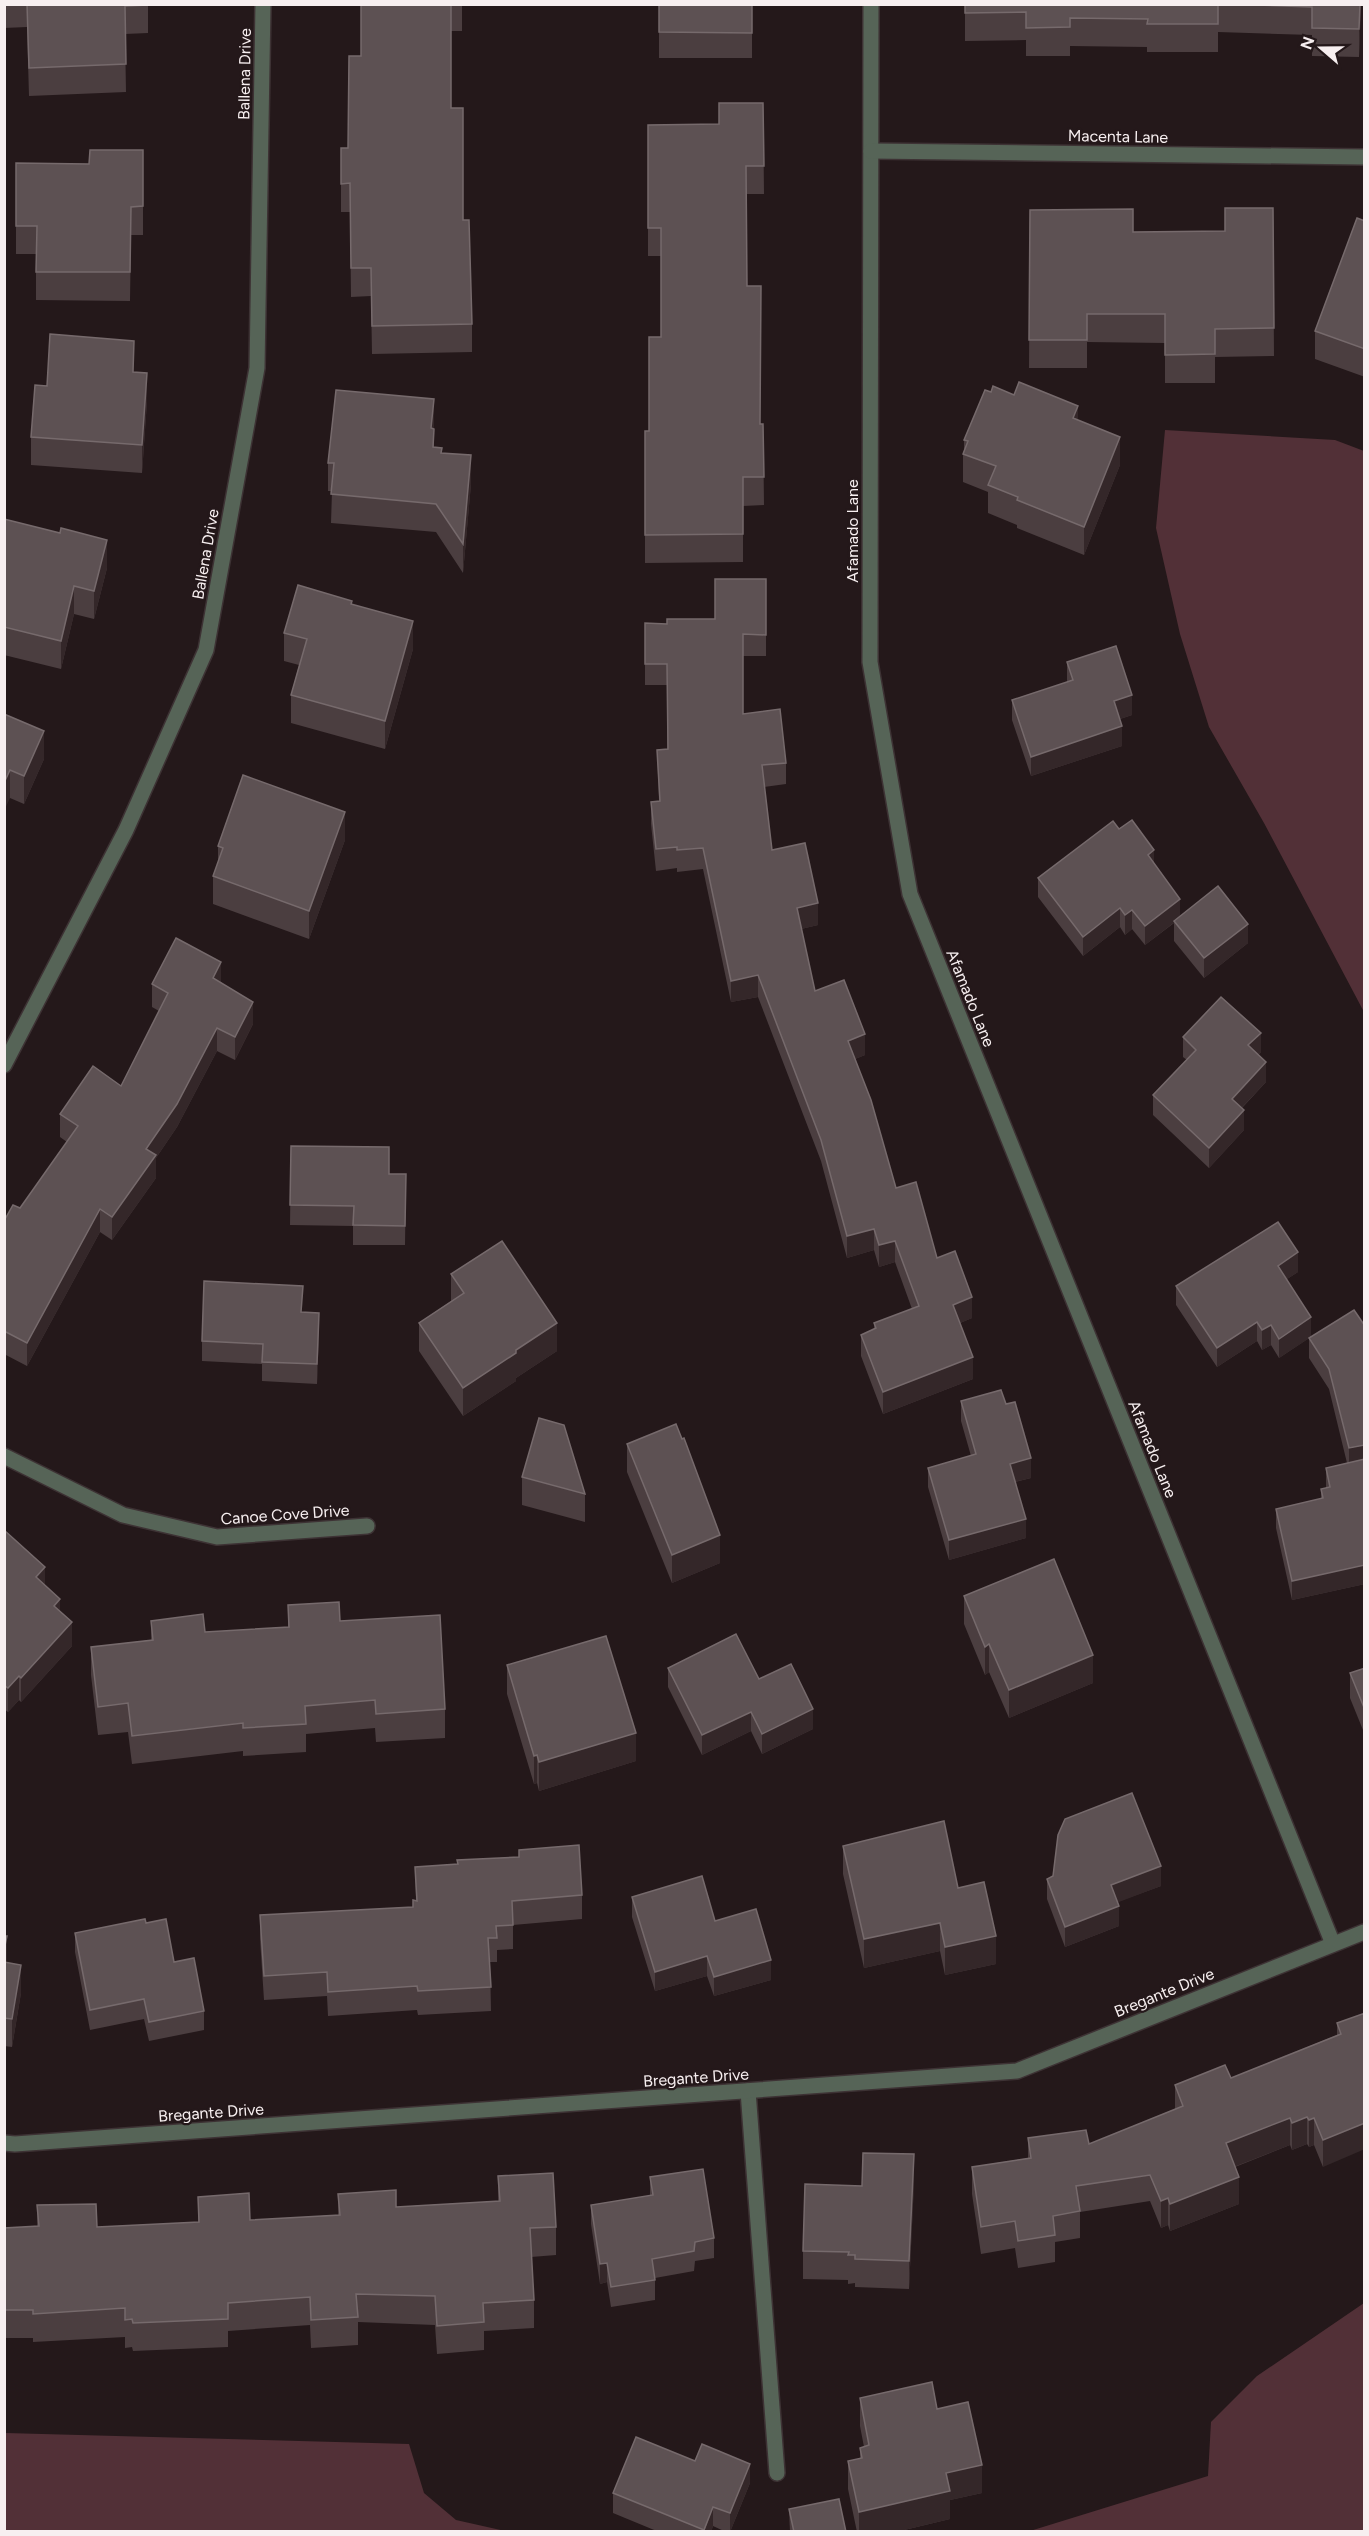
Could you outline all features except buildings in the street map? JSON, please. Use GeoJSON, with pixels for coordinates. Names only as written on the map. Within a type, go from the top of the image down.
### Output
{"type":"FeatureCollection","features":[{"type":"Feature","properties":{"kind":"street","name":"Ballena Drive"},"geometry":{"type":"LineString","coordinates":[[4,1065],[126,830],[206,650],[257,368],[263,4]]}},
{"type":"Feature","properties":{"kind":"street","name":"Afamado Lane"},"geometry":{"type":"LineString","coordinates":[[870,4],[870,662],[910,894],[1333,1944]]}},
{"type":"Feature","properties":{"kind":"street","name":"Macenta Lane"},"geometry":{"type":"LineString","coordinates":[[870,151],[1365,157]]}},
{"type":"Feature","properties":{"kind":"street","name":"Canoe Cove Drive"},"geometry":{"type":"LineString","coordinates":[[4,1456],[123,1515],[217,1537],[367,1526]]}},
{"type":"Feature","properties":{"kind":"street","name":"Bregante Drive"},"geometry":{"type":"LineString","coordinates":[[4,2143],[1017,2071],[1365,1932]]}},
{"type":"Feature","properties":{"kind":"street"},"geometry":{"type":"LineString","coordinates":[[748,2091],[777,2473]]}},
{"type":"Feature","properties":{"kind":"shaded area"},"geometry":{"type":"Polygon","coordinates":[[[1165,430],[1335,440],[1364,451],[1364,1012],[1264,823],[1209,727],[1180,634],[1156,528],[1165,430]]]}},
{"type":"Feature","properties":{"kind":"shaded area"},"geometry":{"type":"Polygon","coordinates":[[[1364,2303],[1364,2531],[1030,2531],[1208,2476],[1211,2422],[1257,2376],[1364,2303]]]}},
{"type":"Feature","properties":{"kind":"shaded area"},"geometry":{"type":"Polygon","coordinates":[[[5,2433],[409,2444],[424,2493],[456,2520],[505,2531],[5,2531],[5,2433]]]}}]}
